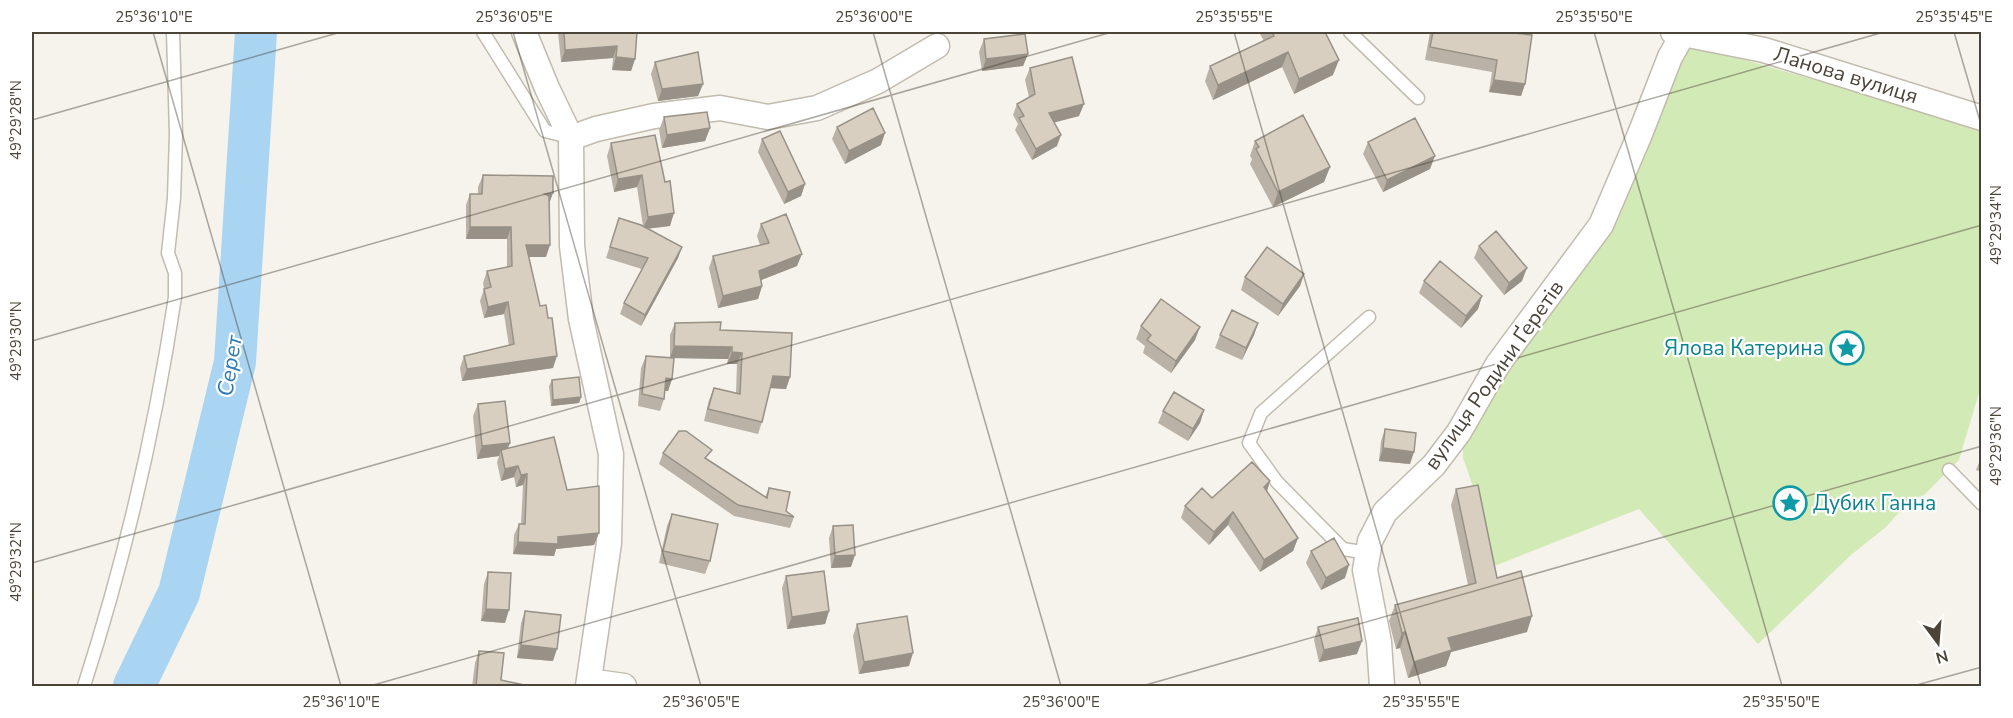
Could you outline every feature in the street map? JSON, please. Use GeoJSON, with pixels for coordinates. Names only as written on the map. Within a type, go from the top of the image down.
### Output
{"type":"FeatureCollection","features":[{"type":"Feature","properties":{"kind":"street"},"geometry":{"type":"LineString","coordinates":[[524,32],[571,138],[572,246],[580,309],[611,454],[609,543],[589,684],[624,687]]}},
{"type":"Feature","properties":{"kind":"street","name":"Ланова вулиця"},"geometry":{"type":"LineString","coordinates":[[1678,33],[1712,36],[1764,50],[1982,118]]}},
{"type":"Feature","properties":{"kind":"street","name":"вулиця Родини Ґеретів"},"geometry":{"type":"LineString","coordinates":[[1382,687],[1380,642],[1365,570],[1370,541],[1385,512],[1434,465],[1459,432],[1498,364],[1600,225],[1640,134],[1678,33]]}},
{"type":"Feature","properties":{"kind":"street"},"geometry":{"type":"LineString","coordinates":[[571,138],[596,129],[654,116],[720,108],[768,117],[817,108],[878,81],[937,46]]}},
{"type":"Feature","properties":{"kind":"lane"},"geometry":{"type":"LineString","coordinates":[[84,687],[115,590],[139,489],[175,297],[175,273],[168,253],[174,198],[176,134],[173,32]]}},
{"type":"Feature","properties":{"kind":"lane"},"geometry":{"type":"LineString","coordinates":[[483,32],[545,131],[571,138]]}},
{"type":"Feature","properties":{"kind":"lane"},"geometry":{"type":"LineString","coordinates":[[1350,32],[1418,98]]}},
{"type":"Feature","properties":{"kind":"lane"},"geometry":{"type":"LineString","coordinates":[[1368,553],[1343,549],[1277,482],[1249,443],[1261,413],[1369,317]]}},
{"type":"Feature","properties":{"kind":"lane"},"geometry":{"type":"LineString","coordinates":[[1949,470],[1982,504]]}},
{"type":"Feature","properties":{"kind":"green space"},"geometry":{"type":"Polygon","coordinates":[[[1702,48],[1865,94],[1981,132],[1981,386],[1959,460],[1924,495],[1910,500],[1886,527],[1851,555],[1758,644],[1639,509],[1492,567],[1477,498],[1463,458],[1463,438],[1535,331],[1687,49],[1702,48]]]}},
{"type":"Feature","properties":{"kind":"building"},"geometry":{"type":"Polygon","coordinates":[[[564,32],[637,32],[635,59],[616,57],[617,46],[565,50],[564,32]]]}},
{"type":"Feature","properties":{"kind":"building"},"geometry":{"type":"Polygon","coordinates":[[[1272,32],[1325,32],[1339,60],[1299,79],[1288,52],[1218,85],[1210,66],[1274,36],[1272,32]]]}},
{"type":"Feature","properties":{"kind":"building"},"geometry":{"type":"Polygon","coordinates":[[[1433,32],[1504,32],[1532,35],[1525,84],[1494,80],[1497,60],[1430,47],[1433,32]]]}},
{"type":"Feature","properties":{"kind":"building"},"geometry":{"type":"Polygon","coordinates":[[[1025,34],[1028,54],[986,59],[984,39],[1025,34]]]}},
{"type":"Feature","properties":{"kind":"building"},"geometry":{"type":"Polygon","coordinates":[[[698,52],[703,84],[662,89],[655,62],[698,52]]]}},
{"type":"Feature","properties":{"kind":"building"},"geometry":{"type":"Polygon","coordinates":[[[1072,57],[1084,104],[1049,113],[1061,135],[1036,149],[1019,118],[1024,116],[1017,104],[1035,94],[1030,68],[1072,57]]]}},
{"type":"Feature","properties":{"kind":"building"},"geometry":{"type":"Polygon","coordinates":[[[873,108],[885,133],[849,151],[837,127],[873,108]]]}},
{"type":"Feature","properties":{"kind":"building"},"geometry":{"type":"Polygon","coordinates":[[[707,112],[710,128],[667,135],[664,117],[707,112]]]}},
{"type":"Feature","properties":{"kind":"building"},"geometry":{"type":"Polygon","coordinates":[[[1303,115],[1330,167],[1278,192],[1256,149],[1259,147],[1255,141],[1303,115]]]}},
{"type":"Feature","properties":{"kind":"building"},"geometry":{"type":"Polygon","coordinates":[[[1415,118],[1435,156],[1387,180],[1368,142],[1415,118]]]}},
{"type":"Feature","properties":{"kind":"building"},"geometry":{"type":"Polygon","coordinates":[[[780,131],[805,184],[788,192],[762,139],[780,131]]]}},
{"type":"Feature","properties":{"kind":"building"},"geometry":{"type":"Polygon","coordinates":[[[655,135],[665,182],[670,181],[674,213],[648,217],[642,175],[618,179],[611,143],[655,135]]]}},
{"type":"Feature","properties":{"kind":"building"},"geometry":{"type":"Polygon","coordinates":[[[483,175],[553,176],[553,193],[545,194],[549,196],[550,245],[526,245],[540,306],[546,305],[548,318],[552,318],[557,356],[467,369],[464,356],[514,344],[508,302],[488,307],[484,289],[491,287],[487,271],[512,266],[511,227],[470,227],[470,194],[482,194],[483,175]]]}},
{"type":"Feature","properties":{"kind":"building"},"geometry":{"type":"Polygon","coordinates":[[[786,214],[802,254],[759,271],[762,286],[723,296],[713,256],[769,243],[761,224],[786,214]]]}},
{"type":"Feature","properties":{"kind":"building"},"geometry":{"type":"Polygon","coordinates":[[[619,218],[641,225],[682,247],[645,315],[624,303],[648,258],[610,247],[619,218]]]}},
{"type":"Feature","properties":{"kind":"building"},"geometry":{"type":"Polygon","coordinates":[[[1496,231],[1527,268],[1509,283],[1479,246],[1496,231]]]}},
{"type":"Feature","properties":{"kind":"building"},"geometry":{"type":"Polygon","coordinates":[[[1267,247],[1304,274],[1283,304],[1245,277],[1267,247]]]}},
{"type":"Feature","properties":{"kind":"building"},"geometry":{"type":"Polygon","coordinates":[[[1440,261],[1482,296],[1466,316],[1424,281],[1440,261]]]}},
{"type":"Feature","properties":{"kind":"building"},"geometry":{"type":"Polygon","coordinates":[[[1161,299],[1200,327],[1176,361],[1147,340],[1151,335],[1141,326],[1161,299]]]}},
{"type":"Feature","properties":{"kind":"building"},"geometry":{"type":"Polygon","coordinates":[[[1232,310],[1258,323],[1246,348],[1220,335],[1232,310]]]}},
{"type":"Feature","properties":{"kind":"building"},"geometry":{"type":"Polygon","coordinates":[[[721,322],[720,330],[792,333],[790,377],[773,376],[762,422],[708,409],[714,388],[740,394],[742,353],[732,352],[732,347],[674,346],[675,323],[721,322]]]}},
{"type":"Feature","properties":{"kind":"building"},"geometry":{"type":"Polygon","coordinates":[[[646,356],[674,358],[672,379],[666,378],[664,399],[642,394],[646,356]]]}},
{"type":"Feature","properties":{"kind":"building"},"geometry":{"type":"Polygon","coordinates":[[[579,377],[581,397],[553,400],[552,380],[579,377]]]}},
{"type":"Feature","properties":{"kind":"building"},"geometry":{"type":"Polygon","coordinates":[[[1174,392],[1204,410],[1193,429],[1163,411],[1174,392]]]}},
{"type":"Feature","properties":{"kind":"building"},"geometry":{"type":"Polygon","coordinates":[[[505,401],[510,443],[482,446],[478,404],[505,401]]]}},
{"type":"Feature","properties":{"kind":"building"},"geometry":{"type":"Polygon","coordinates":[[[1385,429],[1416,433],[1414,452],[1383,448],[1385,429]]]}},
{"type":"Feature","properties":{"kind":"building"},"geometry":{"type":"Polygon","coordinates":[[[679,431],[686,431],[712,450],[705,458],[767,498],[769,488],[790,492],[786,511],[794,517],[738,505],[663,453],[679,431]]]}},
{"type":"Feature","properties":{"kind":"building"},"geometry":{"type":"Polygon","coordinates":[[[554,437],[567,490],[599,486],[599,533],[558,537],[558,544],[518,542],[519,524],[525,524],[527,474],[521,475],[518,466],[505,469],[501,450],[554,437]]]}},
{"type":"Feature","properties":{"kind":"building"},"geometry":{"type":"Polygon","coordinates":[[[1252,462],[1270,481],[1264,487],[1298,538],[1264,560],[1233,512],[1214,532],[1185,506],[1202,488],[1212,498],[1252,462]]]}},
{"type":"Feature","properties":{"kind":"building"},"geometry":{"type":"Polygon","coordinates":[[[1478,485],[1497,578],[1521,571],[1532,616],[1448,638],[1452,650],[1414,662],[1405,632],[1402,633],[1395,605],[1476,583],[1456,489],[1478,485]]]}},
{"type":"Feature","properties":{"kind":"building"},"geometry":{"type":"Polygon","coordinates":[[[672,514],[718,524],[710,561],[663,551],[672,514]]]}},
{"type":"Feature","properties":{"kind":"building"},"geometry":{"type":"Polygon","coordinates":[[[853,525],[855,555],[835,556],[833,526],[853,525]]]}},
{"type":"Feature","properties":{"kind":"building"},"geometry":{"type":"Polygon","coordinates":[[[1334,538],[1349,565],[1326,578],[1311,551],[1334,538]]]}},
{"type":"Feature","properties":{"kind":"building"},"geometry":{"type":"Polygon","coordinates":[[[824,571],[829,611],[792,617],[786,576],[824,571]]]}},
{"type":"Feature","properties":{"kind":"building"},"geometry":{"type":"Polygon","coordinates":[[[488,572],[511,573],[509,610],[486,609],[488,572]]]}},
{"type":"Feature","properties":{"kind":"building"},"geometry":{"type":"Polygon","coordinates":[[[525,611],[561,615],[557,649],[521,645],[525,611]]]}},
{"type":"Feature","properties":{"kind":"building"},"geometry":{"type":"Polygon","coordinates":[[[907,616],[913,653],[864,662],[857,624],[907,616]]]}},
{"type":"Feature","properties":{"kind":"building"},"geometry":{"type":"Polygon","coordinates":[[[1358,618],[1362,641],[1324,650],[1318,627],[1358,618]]]}},
{"type":"Feature","properties":{"kind":"building"},"geometry":{"type":"Polygon","coordinates":[[[479,651],[504,653],[501,680],[534,687],[476,687],[479,651]]]}},
{"type":"Feature","properties":{"kind":"waterway","name":"Серет"},"geometry":{"type":"LineString","coordinates":[[134,686],[179,593],[235,362],[256,32]]}},
{"type":"Feature","properties":{"kind":"place","name":"Ялова Катерина"},"geometry":{"type":"Point","coordinates":[1847,348]}},
{"type":"Feature","properties":{"kind":"place","name":"Дубик Ганна"},"geometry":{"type":"Point","coordinates":[1790,503]}}]}
